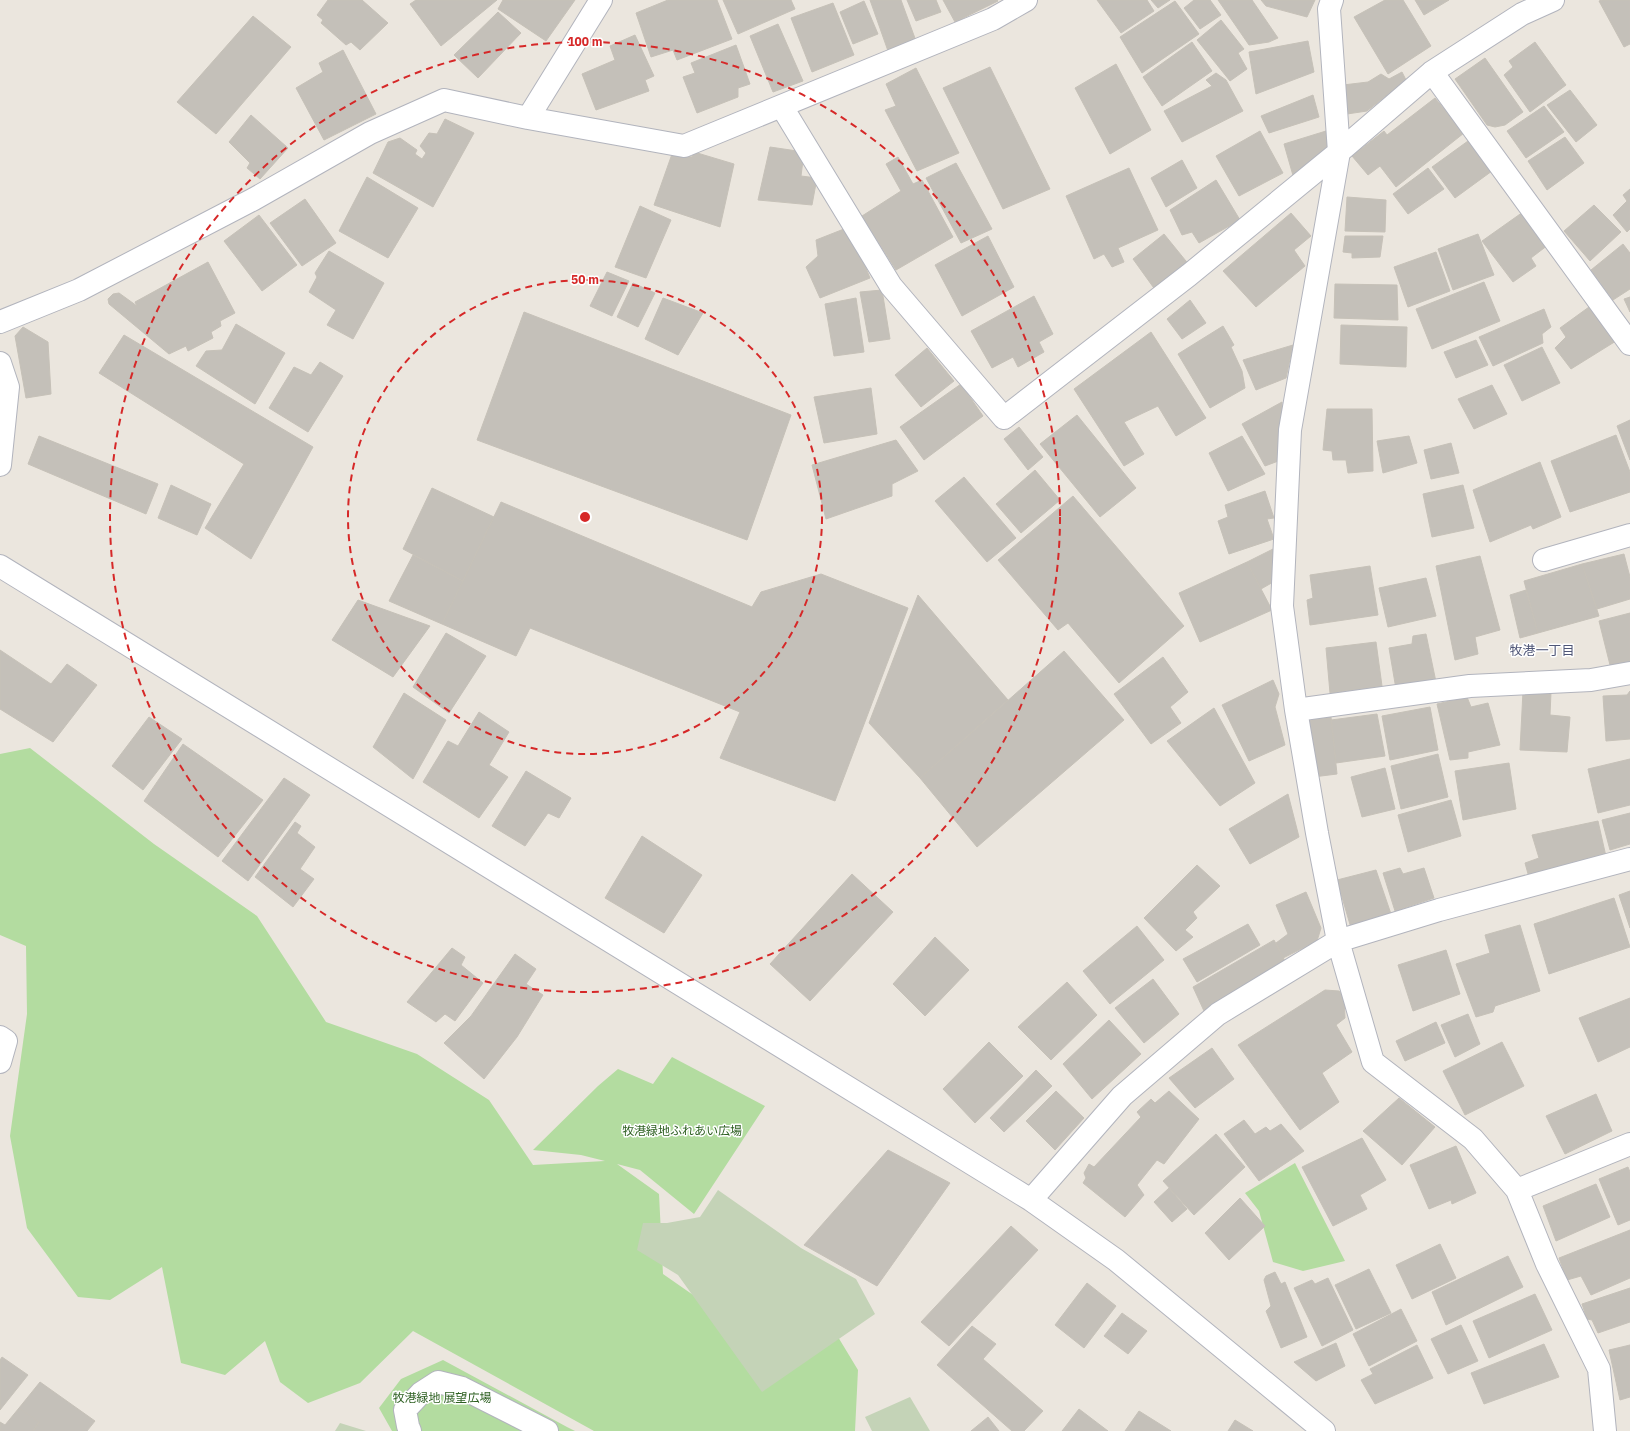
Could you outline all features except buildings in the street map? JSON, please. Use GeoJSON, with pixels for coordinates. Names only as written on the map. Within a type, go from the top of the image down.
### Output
{"type":"FeatureCollection","features":[{"type":"Feature","properties":{"kind":"street"},"geometry":{"type":"LineString","coordinates":[[528,118],[601,0]]}},
{"type":"Feature","properties":{"kind":"street"},"geometry":{"type":"LineString","coordinates":[[0,322],[79,290],[254,199],[370,133],[444,100],[528,118],[684,146],[993,19],[1026,0]]}},
{"type":"Feature","properties":{"kind":"street"},"geometry":{"type":"LineString","coordinates":[[1332,0],[1328,9],[1339,152],[1290,430],[1282,606],[1296,710],[1317,833],[1338,940],[1373,1062],[1473,1139],[1517,1190],[1547,1264],[1599,1369],[1605,1431]]}},
{"type":"Feature","properties":{"kind":"street"},"geometry":{"type":"LineString","coordinates":[[782,107],[891,286],[1004,418],[1189,275],[1339,152],[1432,72],[1522,14],[1553,0]]}},
{"type":"Feature","properties":{"kind":"street"},"geometry":{"type":"LineString","coordinates":[[1432,72],[1630,344]]}},
{"type":"Feature","properties":{"kind":"street"},"geometry":{"type":"LineString","coordinates":[[0,363],[8,387],[0,465]]}},
{"type":"Feature","properties":{"kind":"street"},"geometry":{"type":"LineString","coordinates":[[1544,560],[1630,535]]}},
{"type":"Feature","properties":{"kind":"street"},"geometry":{"type":"LineString","coordinates":[[0,566],[1031,1200],[1116,1260],[1324,1431]]}},
{"type":"Feature","properties":{"kind":"street"},"geometry":{"type":"LineString","coordinates":[[1296,710],[1470,686],[1591,680],[1630,673]]}},
{"type":"Feature","properties":{"kind":"street"},"geometry":{"type":"LineString","coordinates":[[1031,1200],[1128,1091],[1218,1014],[1338,940],[1439,910],[1630,859]]}},
{"type":"Feature","properties":{"kind":"street"},"geometry":{"type":"LineString","coordinates":[[0,1037],[6,1041],[0,1062]]}},
{"type":"Feature","properties":{"kind":"street"},"geometry":{"type":"LineString","coordinates":[[1517,1190],[1630,1144]]}},
{"type":"Feature","properties":{"kind":"street"},"geometry":{"type":"LineString","coordinates":[[410,1431],[405,1410],[421,1393],[438,1382],[462,1388],[547,1431]]}},
{"type":"Feature","properties":{"kind":"green space","name":"牧港緑地ふれあい広場"},"geometry":{"type":"Polygon","coordinates":[[[30,748],[154,844],[257,916],[326,1022],[417,1054],[489,1100],[533,1165],[605,1161],[581,1155],[533,1150],[598,1086],[618,1069],[653,1084],[672,1057],[765,1106],[694,1214],[640,1170],[617,1164],[659,1194],[663,1274],[729,1320],[832,1327],[858,1370],[855,1431],[594,1431],[413,1331],[360,1383],[308,1403],[280,1382],[265,1341],[225,1375],[181,1363],[162,1267],[110,1300],[78,1297],[27,1228],[10,1136],[27,1014],[26,946],[0,935],[0,754],[30,748]]]}},
{"type":"Feature","properties":{"kind":"green space"},"geometry":{"type":"Polygon","coordinates":[[[1295,1163],[1345,1261],[1303,1271],[1273,1262],[1259,1211],[1245,1193],[1295,1163]]]}},
{"type":"Feature","properties":{"kind":"green space"},"geometry":{"type":"Polygon","coordinates":[[[718,1190],[801,1248],[856,1279],[875,1314],[762,1392],[678,1275],[637,1250],[643,1223],[667,1223],[700,1217],[718,1190]]]}},
{"type":"Feature","properties":{"kind":"green space","name":"牧港緑地 展望広場"},"geometry":{"type":"Polygon","coordinates":[[[443,1360],[575,1431],[392,1431],[379,1408],[401,1379],[443,1360]]]}},
{"type":"Feature","properties":{"kind":"green space"},"geometry":{"type":"Polygon","coordinates":[[[910,1397],[930,1431],[872,1431],[865,1417],[910,1397]]]}},
{"type":"Feature","properties":{"kind":"green space"},"geometry":{"type":"Polygon","coordinates":[[[340,1423],[366,1431],[335,1431],[340,1423]]]}},
{"type":"Feature","properties":{"kind":"district","name":"牧港一丁目"},"geometry":{"type":"Point","coordinates":[1542,650]}}]}
